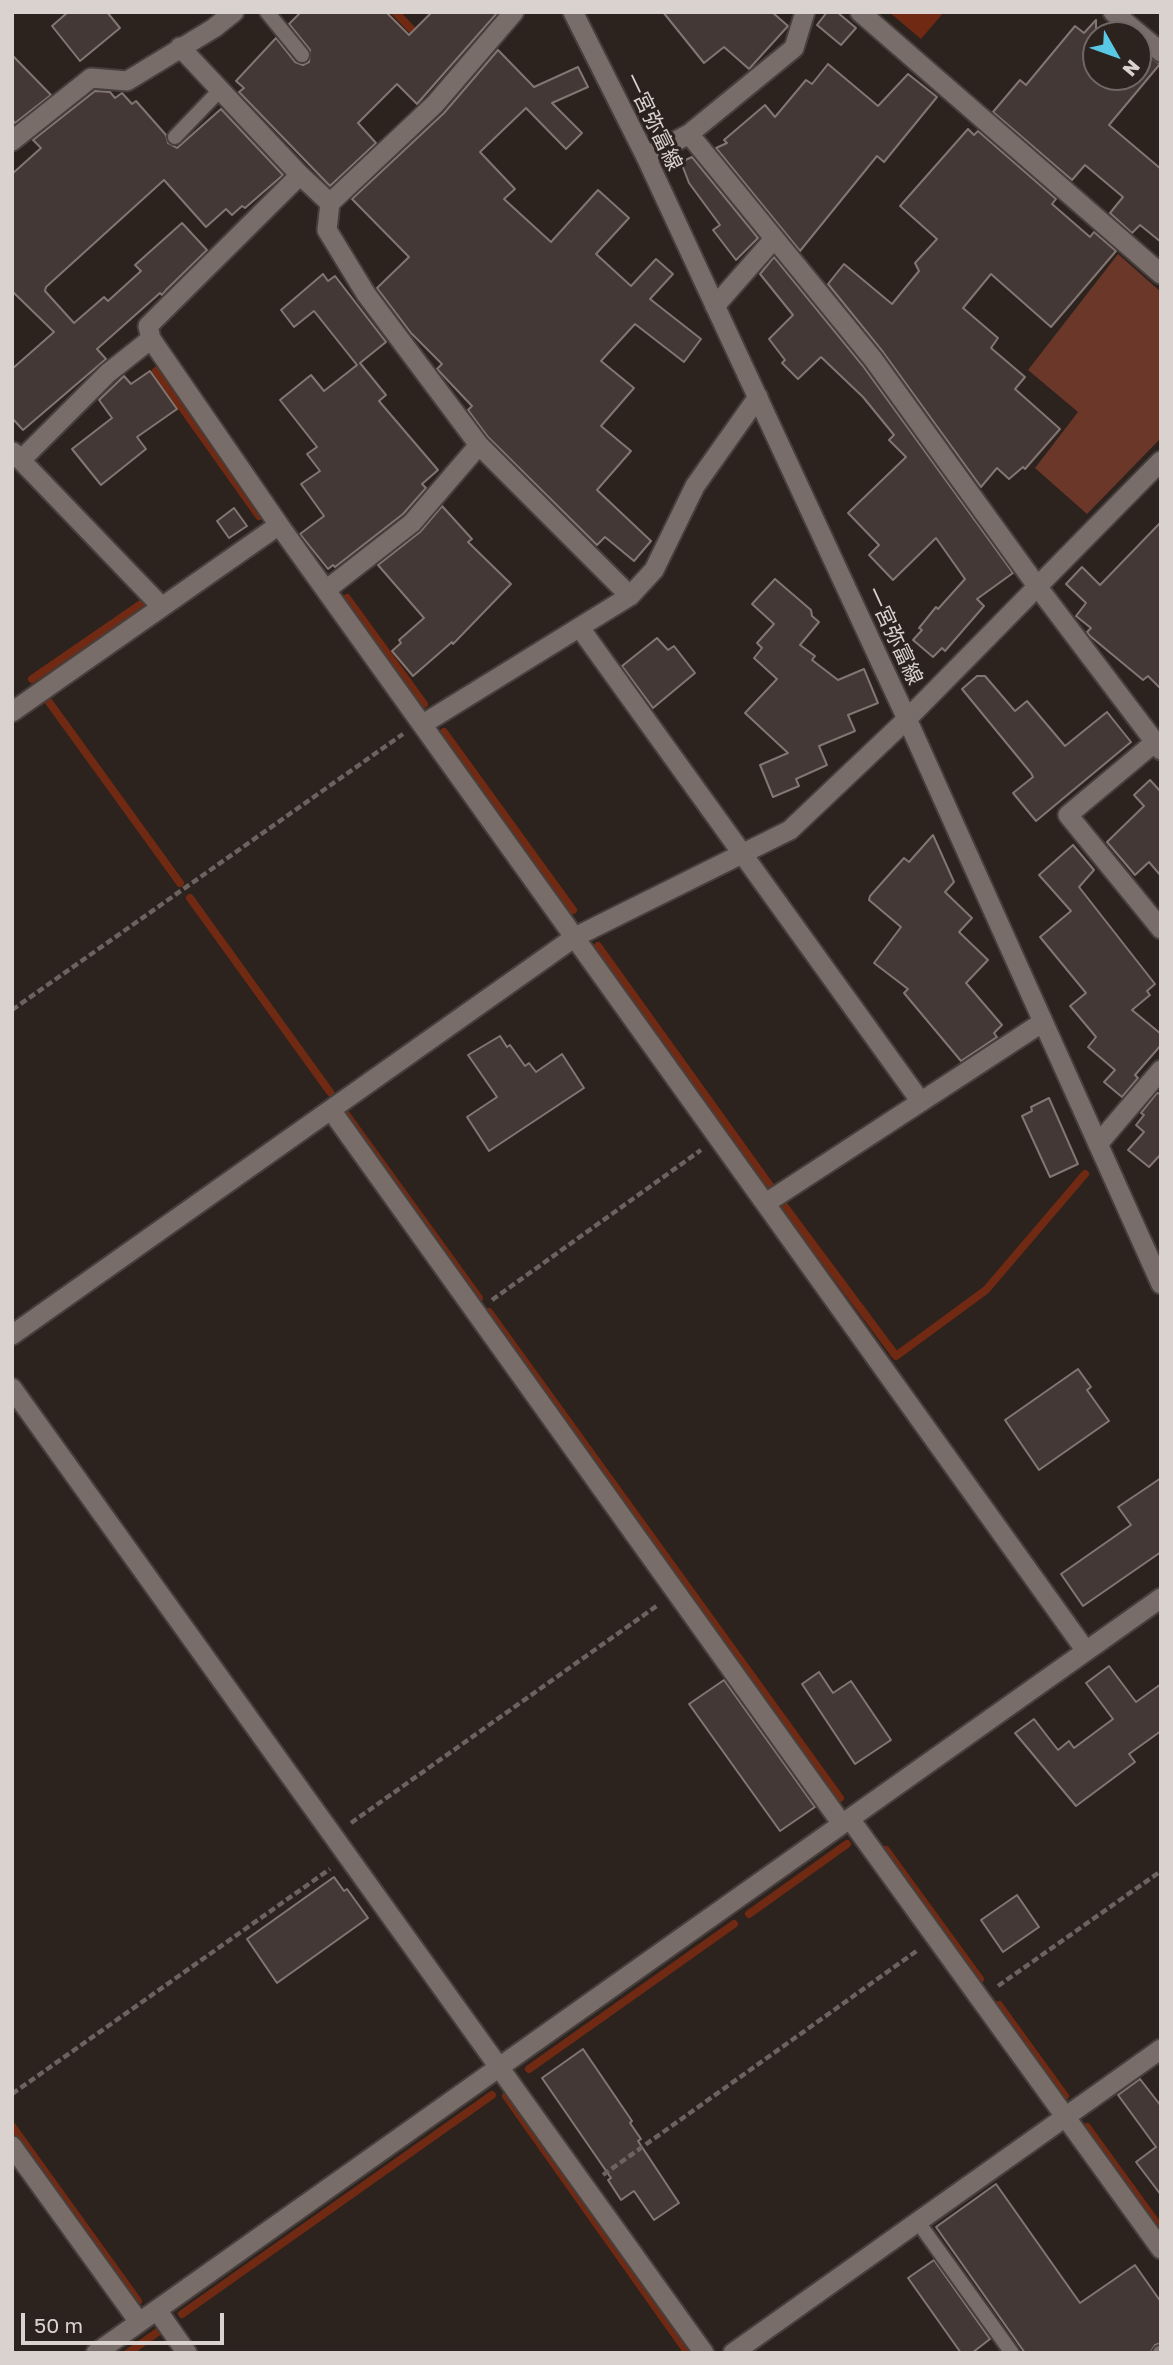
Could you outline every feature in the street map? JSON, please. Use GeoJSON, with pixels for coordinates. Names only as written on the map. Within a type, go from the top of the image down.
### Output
{"type":"FeatureCollection","features":[{"type":"Feature","properties":{"kind":"street"},"geometry":{"type":"LineString","coordinates":[[12,141],[91,78],[127,81],[214,28],[233,12]]}},
{"type":"Feature","properties":{"kind":"street"},"geometry":{"type":"LineString","coordinates":[[514,12],[435,104],[330,203],[327,230],[366,294],[479,445],[631,596]]}},
{"type":"Feature","properties":{"kind":"street","name":"一宮弥富線"},"geometry":{"type":"LineString","coordinates":[[573,12],[646,157],[907,719],[1161,1284]]}},
{"type":"Feature","properties":{"kind":"street"},"geometry":{"type":"LineString","coordinates":[[646,157],[689,134],[794,48],[805,12]]}},
{"type":"Feature","properties":{"kind":"street"},"geometry":{"type":"LineString","coordinates":[[860,12],[1161,274]]}},
{"type":"Feature","properties":{"kind":"street"},"geometry":{"type":"LineString","coordinates":[[1113,12],[1161,52]]}},
{"type":"Feature","properties":{"kind":"street"},"geometry":{"type":"LineString","coordinates":[[180,47],[300,175],[330,203]]}},
{"type":"Feature","properties":{"kind":"street"},"geometry":{"type":"LineString","coordinates":[[689,134],[873,359],[1157,747],[1068,815],[1161,929]]}},
{"type":"Feature","properties":{"kind":"street"},"geometry":{"type":"LineString","coordinates":[[300,175],[148,326],[152,339],[279,525],[1086,1651]]}},
{"type":"Feature","properties":{"kind":"street"},"geometry":{"type":"LineString","coordinates":[[715,306],[774,239]]}},
{"type":"Feature","properties":{"kind":"street"},"geometry":{"type":"LineString","coordinates":[[152,339],[108,373],[16,456],[161,606]]}},
{"type":"Feature","properties":{"kind":"street"},"geometry":{"type":"LineString","coordinates":[[422,723],[631,596],[654,570],[695,486],[758,397]]}},
{"type":"Feature","properties":{"kind":"street"},"geometry":{"type":"LineString","coordinates":[[326,590],[412,523],[479,445]]}},
{"type":"Feature","properties":{"kind":"street"},"geometry":{"type":"LineString","coordinates":[[12,1335],[575,937],[790,830],[907,719],[1037,586],[1158,470]]}},
{"type":"Feature","properties":{"kind":"street"},"geometry":{"type":"LineString","coordinates":[[12,712],[279,525]]}},
{"type":"Feature","properties":{"kind":"street"},"geometry":{"type":"LineString","coordinates":[[580,628],[921,1102]]}},
{"type":"Feature","properties":{"kind":"street"},"geometry":{"type":"LineString","coordinates":[[766,1203],[1044,1022]]}},
{"type":"Feature","properties":{"kind":"street"},"geometry":{"type":"LineString","coordinates":[[1098,1144],[1161,1070]]}},
{"type":"Feature","properties":{"kind":"street"},"geometry":{"type":"LineString","coordinates":[[331,1111],[676,1592],[935,1937],[1161,2249]]}},
{"type":"Feature","properties":{"kind":"street"},"geometry":{"type":"LineString","coordinates":[[12,1388],[704,2353]]}},
{"type":"Feature","properties":{"kind":"street"},"geometry":{"type":"LineString","coordinates":[[96,2353],[1161,1598]]}},
{"type":"Feature","properties":{"kind":"street"},"geometry":{"type":"LineString","coordinates":[[733,2353],[1161,2049]]}},
{"type":"Feature","properties":{"kind":"street"},"geometry":{"type":"LineString","coordinates":[[12,2146],[139,2322]]}},
{"type":"Feature","properties":{"kind":"street"},"geometry":{"type":"LineString","coordinates":[[157,2310],[187,2353]]}},
{"type":"Feature","properties":{"kind":"lane"},"geometry":{"type":"LineString","coordinates":[[267,12],[302,55]]}},
{"type":"Feature","properties":{"kind":"lane"},"geometry":{"type":"LineString","coordinates":[[175,137],[220,90]]}},
{"type":"Feature","properties":{"kind":"lane"},"geometry":{"type":"LineString","coordinates":[[918,2222],[1012,2353]]}},
{"type":"Feature","properties":{"kind":"path"},"geometry":{"type":"LineString","coordinates":[[12,1010],[422,723]]}},
{"type":"Feature","properties":{"kind":"path"},"geometry":{"type":"LineString","coordinates":[[475,1312],[719,1138]]}},
{"type":"Feature","properties":{"kind":"path"},"geometry":{"type":"LineString","coordinates":[[334,1836],[676,1592]]}},
{"type":"Feature","properties":{"kind":"path"},"geometry":{"type":"LineString","coordinates":[[12,2094],[348,1857]]}},
{"type":"Feature","properties":{"kind":"path"},"geometry":{"type":"LineString","coordinates":[[980,1998],[1161,1871]]}},
{"type":"Feature","properties":{"kind":"path"},"geometry":{"type":"LineString","coordinates":[[586,2188],[935,1937]]}},
{"type":"Feature","properties":{"kind":"shaded area"},"geometry":{"type":"Polygon","coordinates":[[[889,12],[944,12],[921,39],[889,12]]]}},
{"type":"Feature","properties":{"kind":"shaded area"},"geometry":{"type":"Polygon","coordinates":[[[1118,254],[1161,292],[1161,438],[1087,514],[1035,468],[1078,412],[1028,370],[1118,254]]]}},
{"type":"Feature","properties":{"kind":"building"},"geometry":{"type":"Polygon","coordinates":[[[68,12],[107,12],[120,28],[80,61],[52,26],[68,12]]]}},
{"type":"Feature","properties":{"kind":"building"},"geometry":{"type":"Polygon","coordinates":[[[301,12],[386,12],[409,35],[432,12],[498,12],[417,104],[397,84],[358,123],[376,143],[330,186],[239,92],[244,88],[236,81],[276,38],[295,62],[303,65],[309,62],[310,50],[289,24],[301,12]]]}},
{"type":"Feature","properties":{"kind":"building"},"geometry":{"type":"Polygon","coordinates":[[[663,12],[772,12],[788,26],[749,69],[724,47],[704,63],[663,12]]]}},
{"type":"Feature","properties":{"kind":"building"},"geometry":{"type":"Polygon","coordinates":[[[827,12],[837,12],[856,28],[841,45],[817,25],[827,12]]]}},
{"type":"Feature","properties":{"kind":"building"},"geometry":{"type":"Polygon","coordinates":[[[1075,26],[1082,31],[1082,91],[1137,91],[1109,125],[1161,169],[1161,242],[1140,225],[1132,233],[1110,213],[1123,197],[1085,165],[1072,180],[993,112],[1020,80],[1026,85],[1075,26]]]}},
{"type":"Feature","properties":{"kind":"building"},"geometry":{"type":"Polygon","coordinates":[[[498,50],[534,87],[578,67],[588,87],[552,103],[582,133],[566,149],[526,108],[480,152],[515,189],[504,199],[551,242],[598,190],[629,218],[596,254],[631,286],[656,259],[673,274],[650,299],[701,339],[684,362],[635,324],[601,361],[634,388],[601,426],[631,451],[597,490],[651,541],[634,561],[605,537],[597,545],[488,437],[468,410],[472,406],[437,369],[442,364],[411,333],[377,288],[409,257],[352,199],[444,113],[498,50]]]}},
{"type":"Feature","properties":{"kind":"building"},"geometry":{"type":"Polygon","coordinates":[[[12,55],[51,95],[15,123],[12,119],[12,55]]]}},
{"type":"Feature","properties":{"kind":"building"},"geometry":{"type":"Polygon","coordinates":[[[1152,59],[1160,64],[1152,74],[1152,59]]]}},
{"type":"Feature","properties":{"kind":"building"},"geometry":{"type":"Polygon","coordinates":[[[828,64],[878,106],[908,74],[937,97],[884,162],[877,156],[800,251],[716,148],[727,143],[724,140],[765,105],[775,117],[806,80],[812,84],[828,64]]]}},
{"type":"Feature","properties":{"kind":"building"},"geometry":{"type":"Polygon","coordinates":[[[95,91],[110,92],[115,98],[122,93],[132,104],[136,101],[166,135],[168,143],[177,148],[221,109],[283,175],[245,208],[242,206],[232,215],[226,209],[206,227],[164,180],[46,287],[45,291],[74,323],[104,297],[108,301],[141,271],[135,265],[182,223],[207,250],[162,295],[160,293],[97,349],[106,359],[23,430],[12,418],[12,369],[54,332],[12,291],[12,174],[41,148],[33,140],[95,91]]]}},
{"type":"Feature","properties":{"kind":"building"},"geometry":{"type":"Polygon","coordinates":[[[968,129],[974,135],[978,131],[1056,199],[1052,204],[1090,237],[1094,232],[1116,251],[1051,327],[991,274],[963,308],[998,338],[991,348],[1025,377],[1015,389],[1060,429],[1025,469],[1023,467],[1009,479],[997,468],[981,487],[883,352],[828,284],[844,264],[892,304],[919,271],[915,263],[937,239],[900,206],[968,129]]]}},
{"type":"Feature","properties":{"kind":"building"},"geometry":{"type":"Polygon","coordinates":[[[692,157],[758,238],[736,260],[713,230],[720,225],[689,183],[681,162],[692,157]]]}},
{"type":"Feature","properties":{"kind":"building"},"geometry":{"type":"Polygon","coordinates":[[[774,257],[863,366],[1013,573],[977,599],[984,606],[945,651],[942,648],[933,657],[913,640],[936,607],[938,609],[965,579],[936,538],[893,580],[869,555],[879,545],[848,513],[906,457],[889,440],[894,435],[863,397],[821,357],[798,379],[782,363],[785,360],[769,339],[793,315],[760,274],[774,257]]]}},
{"type":"Feature","properties":{"kind":"building"},"geometry":{"type":"Polygon","coordinates":[[[323,274],[328,281],[335,276],[386,342],[360,363],[386,395],[379,401],[438,470],[422,484],[426,488],[403,514],[335,567],[333,565],[328,569],[300,534],[324,516],[301,484],[320,471],[307,454],[317,447],[280,400],[311,375],[324,391],[357,365],[314,311],[294,327],[281,310],[323,274]]]}},
{"type":"Feature","properties":{"kind":"building"},"geometry":{"type":"Polygon","coordinates":[[[150,371],[177,409],[137,437],[146,449],[101,485],[72,449],[112,418],[99,400],[124,376],[131,384],[150,371]]]}},
{"type":"Feature","properties":{"kind":"building"},"geometry":{"type":"Polygon","coordinates":[[[442,506],[472,539],[468,542],[511,584],[453,644],[452,642],[413,676],[392,651],[401,643],[399,640],[424,618],[378,565],[420,532],[442,506]]]}},
{"type":"Feature","properties":{"kind":"building"},"geometry":{"type":"Polygon","coordinates":[[[234,508],[247,526],[229,538],[217,521],[234,508]]]}},
{"type":"Feature","properties":{"kind":"building"},"geometry":{"type":"Polygon","coordinates":[[[1161,522],[1161,689],[1148,676],[1143,680],[1090,636],[1087,632],[1091,628],[1076,616],[1086,603],[1066,584],[1082,567],[1100,585],[1161,522]]]}},
{"type":"Feature","properties":{"kind":"building"},"geometry":{"type":"Polygon","coordinates":[[[775,579],[811,610],[812,616],[819,622],[800,645],[815,656],[812,660],[838,680],[864,669],[878,703],[848,715],[855,731],[819,746],[827,765],[796,779],[799,786],[773,797],[760,765],[788,753],[745,713],[777,679],[754,658],[762,648],[757,643],[774,624],[752,604],[775,579]]]}},
{"type":"Feature","properties":{"kind":"building"},"geometry":{"type":"Polygon","coordinates":[[[657,638],[668,650],[674,646],[695,673],[653,708],[622,666],[657,638]]]}},
{"type":"Feature","properties":{"kind":"building"},"geometry":{"type":"Polygon","coordinates":[[[977,676],[985,676],[1015,711],[1027,701],[1065,746],[1107,712],[1131,742],[1036,821],[1013,793],[1033,777],[1031,773],[962,689],[977,676]]]}},
{"type":"Feature","properties":{"kind":"building"},"geometry":{"type":"Polygon","coordinates":[[[1150,780],[1161,792],[1161,876],[1149,862],[1135,875],[1107,842],[1144,806],[1134,795],[1150,780]]]}},
{"type":"Feature","properties":{"kind":"building"},"geometry":{"type":"Polygon","coordinates":[[[933,835],[954,882],[945,892],[972,918],[959,932],[988,960],[966,983],[1002,1025],[994,1033],[997,1037],[961,1061],[904,993],[908,989],[874,963],[901,927],[869,900],[870,896],[904,858],[909,862],[933,835]]]}},
{"type":"Feature","properties":{"kind":"building"},"geometry":{"type":"Polygon","coordinates":[[[1073,845],[1094,870],[1079,887],[1155,984],[1147,991],[1150,995],[1132,1010],[1161,1034],[1161,1045],[1135,1075],[1138,1078],[1122,1097],[1104,1082],[1115,1070],[1088,1047],[1096,1037],[1070,1006],[1086,993],[1040,937],[1071,911],[1039,875],[1073,845]]]}},
{"type":"Feature","properties":{"kind":"building"},"geometry":{"type":"Polygon","coordinates":[[[500,1036],[525,1066],[529,1063],[536,1072],[562,1054],[584,1088],[489,1151],[467,1117],[497,1097],[468,1055],[500,1036]]]}},
{"type":"Feature","properties":{"kind":"building"},"geometry":{"type":"Polygon","coordinates":[[[1157,1093],[1161,1094],[1161,1154],[1149,1167],[1128,1150],[1144,1132],[1136,1125],[1144,1115],[1141,1113],[1157,1093]]]}},
{"type":"Feature","properties":{"kind":"building"},"geometry":{"type":"Polygon","coordinates":[[[1049,1098],[1078,1164],[1050,1177],[1022,1116],[1032,1111],[1031,1107],[1049,1098]]]}},
{"type":"Feature","properties":{"kind":"building"},"geometry":{"type":"Polygon","coordinates":[[[1078,1369],[1091,1387],[1087,1390],[1109,1421],[1039,1470],[1005,1420],[1078,1369]]]}},
{"type":"Feature","properties":{"kind":"building"},"geometry":{"type":"Polygon","coordinates":[[[1161,1478],[1161,1552],[1083,1606],[1061,1574],[1131,1525],[1118,1507],[1161,1478]]]}},
{"type":"Feature","properties":{"kind":"building"},"geometry":{"type":"Polygon","coordinates":[[[1109,1666],[1136,1702],[1161,1684],[1161,1731],[1129,1754],[1135,1762],[1076,1806],[1015,1733],[1034,1719],[1058,1750],[1069,1741],[1074,1748],[1113,1719],[1086,1683],[1109,1666]]]}},
{"type":"Feature","properties":{"kind":"building"},"geometry":{"type":"Polygon","coordinates":[[[819,1672],[833,1693],[851,1681],[891,1740],[855,1764],[802,1684],[819,1672]]]}},
{"type":"Feature","properties":{"kind":"building"},"geometry":{"type":"Polygon","coordinates":[[[724,1680],[815,1807],[780,1831],[689,1704],[724,1680]]]}},
{"type":"Feature","properties":{"kind":"building"},"geometry":{"type":"Polygon","coordinates":[[[334,1877],[344,1891],[347,1889],[368,1918],[277,1983],[247,1939],[334,1877]]]}},
{"type":"Feature","properties":{"kind":"building"},"geometry":{"type":"Polygon","coordinates":[[[1017,1895],[1039,1927],[1003,1952],[981,1920],[1017,1895]]]}},
{"type":"Feature","properties":{"kind":"building"},"geometry":{"type":"Polygon","coordinates":[[[583,2049],[632,2121],[630,2123],[641,2139],[638,2141],[679,2203],[654,2220],[634,2191],[621,2200],[608,2180],[611,2178],[542,2078],[583,2049]]]}},
{"type":"Feature","properties":{"kind":"building"},"geometry":{"type":"Polygon","coordinates":[[[1140,2079],[1161,2106],[1161,2195],[1136,2162],[1156,2147],[1118,2095],[1140,2079]]]}},
{"type":"Feature","properties":{"kind":"building"},"geometry":{"type":"Polygon","coordinates":[[[996,2184],[1080,2303],[1135,2265],[1161,2302],[1161,2343],[1155,2345],[1150,2353],[1025,2353],[936,2227],[996,2184]]]}},
{"type":"Feature","properties":{"kind":"building"},"geometry":{"type":"Polygon","coordinates":[[[934,2260],[990,2339],[972,2353],[961,2353],[908,2278],[934,2260]]]}},
{"type":"Feature","properties":{"kind":"waterway"},"geometry":{"type":"LineString","coordinates":[[395,12],[420,38]]}},
{"type":"Feature","properties":{"kind":"waterway"},"geometry":{"type":"LineString","coordinates":[[156,371],[259,516]]}},
{"type":"Feature","properties":{"kind":"waterway"},"geometry":{"type":"LineString","coordinates":[[347,598],[424,704]]}},
{"type":"Feature","properties":{"kind":"waterway"},"geometry":{"type":"LineString","coordinates":[[32,679],[141,604]]}},
{"type":"Feature","properties":{"kind":"waterway"},"geometry":{"type":"LineString","coordinates":[[49,702],[180,883]]}},
{"type":"Feature","properties":{"kind":"waterway"},"geometry":{"type":"LineString","coordinates":[[444,732],[573,910]]}},
{"type":"Feature","properties":{"kind":"waterway"},"geometry":{"type":"LineString","coordinates":[[190,898],[330,1092]]}},
{"type":"Feature","properties":{"kind":"waterway"},"geometry":{"type":"LineString","coordinates":[[598,946],[771,1187]]}},
{"type":"Feature","properties":{"kind":"waterway"},"geometry":{"type":"LineString","coordinates":[[346,1114],[479,1298]]}},
{"type":"Feature","properties":{"kind":"waterway"},"geometry":{"type":"LineString","coordinates":[[782,1203],[896,1356],[986,1290],[1085,1174]]}},
{"type":"Feature","properties":{"kind":"waterway"},"geometry":{"type":"LineString","coordinates":[[489,1312],[840,1798]]}},
{"type":"Feature","properties":{"kind":"waterway"},"geometry":{"type":"LineString","coordinates":[[749,1914],[847,1844]]}},
{"type":"Feature","properties":{"kind":"waterway"},"geometry":{"type":"LineString","coordinates":[[886,1850],[980,1979]]}},
{"type":"Feature","properties":{"kind":"waterway"},"geometry":{"type":"LineString","coordinates":[[529,2069],[734,1924]]}},
{"type":"Feature","properties":{"kind":"waterway"},"geometry":{"type":"LineString","coordinates":[[999,2005],[1065,2096]]}},
{"type":"Feature","properties":{"kind":"waterway"},"geometry":{"type":"LineString","coordinates":[[182,2314],[492,2095]]}},
{"type":"Feature","properties":{"kind":"waterway"},"geometry":{"type":"LineString","coordinates":[[506,2096],[688,2353]]}},
{"type":"Feature","properties":{"kind":"waterway"},"geometry":{"type":"LineString","coordinates":[[12,2126],[138,2301]]}},
{"type":"Feature","properties":{"kind":"waterway"},"geometry":{"type":"LineString","coordinates":[[1087,2127],[1161,2229]]}},
{"type":"Feature","properties":{"kind":"waterway"},"geometry":{"type":"LineString","coordinates":[[128,2353],[159,2331]]}}]}
